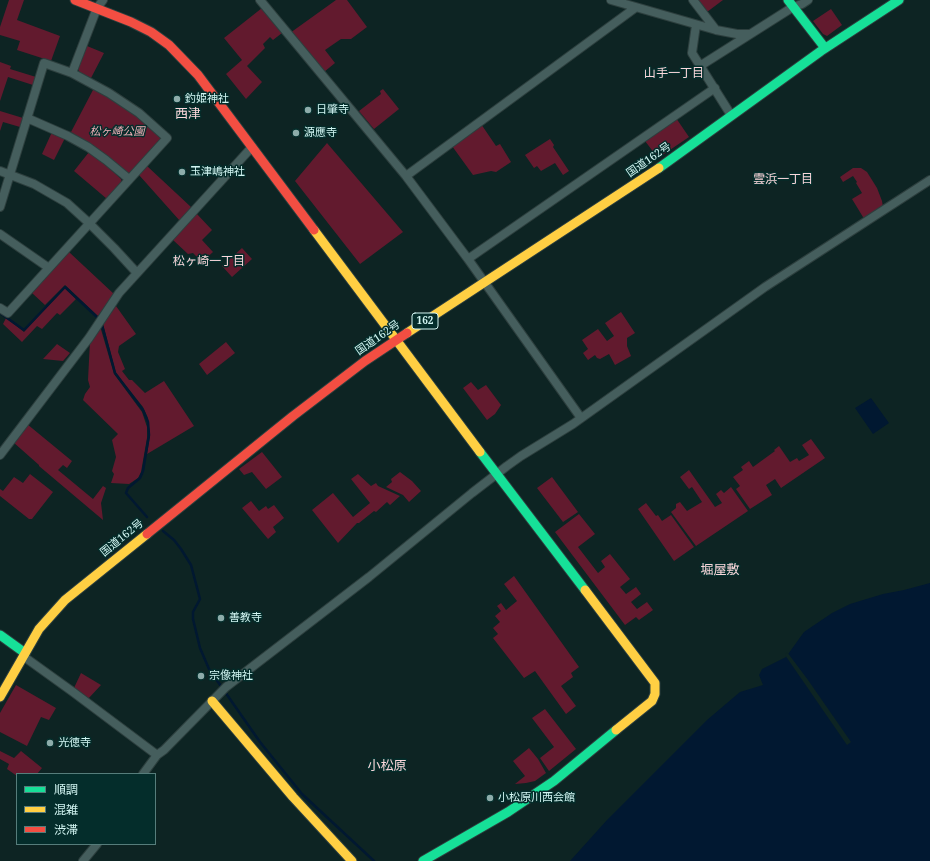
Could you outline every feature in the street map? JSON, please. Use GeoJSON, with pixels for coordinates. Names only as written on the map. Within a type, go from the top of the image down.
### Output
{"type":"FeatureCollection","features":[{"type":"Feature","properties":{"kind":"main road"},"geometry":{"type":"LineString","coordinates":[[75,0],[132,22],[151,32],[169,45],[198,75],[396,340],[652,677],[656,686],[655,694],[648,704],[547,786],[508,812],[423,861]]}},
{"type":"Feature","properties":{"kind":"main road","name":"国道162号"},"geometry":{"type":"LineString","coordinates":[[0,697],[39,629],[70,595],[288,421],[396,340],[617,197],[825,48],[899,0]]}},
{"type":"Feature","properties":{"kind":"main road"},"geometry":{"type":"LineString","coordinates":[[790,3],[825,48]]}},
{"type":"Feature","properties":{"kind":"main road"},"geometry":{"type":"LineString","coordinates":[[0,635],[24,655]]}},
{"type":"Feature","properties":{"kind":"main road"},"geometry":{"type":"LineString","coordinates":[[212,701],[293,797],[352,861]]}},
{"type":"Feature","properties":{"kind":"street"},"geometry":{"type":"LineString","coordinates":[[72,73],[97,8],[103,0]]}},
{"type":"Feature","properties":{"kind":"street"},"geometry":{"type":"LineString","coordinates":[[260,0],[406,176],[485,282],[581,418]]}},
{"type":"Feature","properties":{"kind":"street"},"geometry":{"type":"LineString","coordinates":[[611,0],[716,30],[737,34],[750,34]]}},
{"type":"Feature","properties":{"kind":"street"},"geometry":{"type":"LineString","coordinates":[[693,0],[716,30]]}},
{"type":"Feature","properties":{"kind":"street"},"geometry":{"type":"LineString","coordinates":[[700,66],[741,41],[790,3],[802,4],[808,0]]}},
{"type":"Feature","properties":{"kind":"street"},"geometry":{"type":"LineString","coordinates":[[406,176],[635,8]]}},
{"type":"Feature","properties":{"kind":"street"},"geometry":{"type":"LineString","coordinates":[[696,25],[692,53],[731,115]]}},
{"type":"Feature","properties":{"kind":"street"},"geometry":{"type":"LineString","coordinates":[[0,207],[44,63],[72,73],[125,102],[167,138],[8,313],[0,308]]}},
{"type":"Feature","properties":{"kind":"street"},"geometry":{"type":"LineString","coordinates":[[468,259],[715,88]]}},
{"type":"Feature","properties":{"kind":"street"},"geometry":{"type":"LineString","coordinates":[[27,118],[68,136],[88,147],[129,179]]}},
{"type":"Feature","properties":{"kind":"street"},"geometry":{"type":"LineString","coordinates":[[0,455],[89,338],[119,293],[252,147]]}},
{"type":"Feature","properties":{"kind":"street"},"geometry":{"type":"LineString","coordinates":[[0,171],[34,184],[67,203],[114,248],[137,273]]}},
{"type":"Feature","properties":{"kind":"street"},"geometry":{"type":"LineString","coordinates":[[144,773],[157,755],[164,750],[224,689],[369,577],[497,473],[581,418],[765,288],[930,180]]}},
{"type":"Feature","properties":{"kind":"street"},"geometry":{"type":"LineString","coordinates":[[0,234],[49,268]]}},
{"type":"Feature","properties":{"kind":"street"},"geometry":{"type":"LineString","coordinates":[[24,655],[157,755]]}},
{"type":"Feature","properties":{"kind":"street"},"geometry":{"type":"LineString","coordinates":[[83,861],[96,845]]}},
{"type":"Feature","properties":{"kind":"green space"},"geometry":{"type":"Polygon","coordinates":[[[9,0],[24,0],[17,20],[60,36],[51,61],[17,50],[20,41],[0,35],[0,27],[9,0]]]}},
{"type":"Feature","properties":{"kind":"green space"},"geometry":{"type":"Polygon","coordinates":[[[336,0],[347,0],[367,27],[351,39],[341,39],[325,50],[335,63],[324,72],[290,33],[336,0]]]}},
{"type":"Feature","properties":{"kind":"green space"},"geometry":{"type":"Polygon","coordinates":[[[698,0],[723,0],[707,12],[698,0]]]}},
{"type":"Feature","properties":{"kind":"green space"},"geometry":{"type":"Polygon","coordinates":[[[262,8],[282,33],[273,40],[270,37],[263,44],[265,48],[247,66],[262,82],[246,99],[226,74],[242,60],[224,38],[262,8]]]}},
{"type":"Feature","properties":{"kind":"green space"},"geometry":{"type":"Polygon","coordinates":[[[831,9],[842,25],[827,36],[823,34],[813,21],[831,9]]]}},
{"type":"Feature","properties":{"kind":"green space"},"geometry":{"type":"Polygon","coordinates":[[[87,46],[104,53],[91,78],[80,73],[78,69],[87,46]]]}},
{"type":"Feature","properties":{"kind":"green space"},"geometry":{"type":"Polygon","coordinates":[[[0,62],[11,66],[10,69],[36,77],[33,85],[8,77],[0,101],[0,62]]]}},
{"type":"Feature","properties":{"kind":"green space","name":"松ヶ崎公園"},"geometry":{"type":"Polygon","coordinates":[[[94,88],[137,116],[160,136],[160,140],[130,173],[127,173],[98,150],[71,132],[94,88]]]}},
{"type":"Feature","properties":{"kind":"green space"},"geometry":{"type":"Polygon","coordinates":[[[383,89],[399,109],[374,129],[359,111],[381,94],[380,91],[383,89]]]}},
{"type":"Feature","properties":{"kind":"green space"},"geometry":{"type":"Polygon","coordinates":[[[0,111],[23,118],[20,127],[3,122],[0,131],[0,111]]]}},
{"type":"Feature","properties":{"kind":"green space"},"geometry":{"type":"Polygon","coordinates":[[[676,118],[689,137],[658,158],[645,141],[676,118]]]}},
{"type":"Feature","properties":{"kind":"green space"},"geometry":{"type":"Polygon","coordinates":[[[481,124],[496,146],[500,144],[511,162],[496,172],[491,171],[473,175],[452,146],[481,124]]]}},
{"type":"Feature","properties":{"kind":"green space"},"geometry":{"type":"Polygon","coordinates":[[[52,132],[65,138],[54,160],[42,154],[52,132]]]}},
{"type":"Feature","properties":{"kind":"green space"},"geometry":{"type":"Polygon","coordinates":[[[550,139],[554,145],[553,147],[569,171],[563,175],[555,163],[541,171],[537,166],[534,168],[525,155],[550,139]]]}},
{"type":"Feature","properties":{"kind":"green space"},"geometry":{"type":"Polygon","coordinates":[[[327,143],[403,232],[360,264],[295,181],[327,143]]]}},
{"type":"Feature","properties":{"kind":"green space"},"geometry":{"type":"Polygon","coordinates":[[[89,152],[121,179],[122,183],[107,199],[74,171],[89,152]]]}},
{"type":"Feature","properties":{"kind":"green space"},"geometry":{"type":"Polygon","coordinates":[[[147,166],[191,207],[180,221],[139,175],[147,166]]]}},
{"type":"Feature","properties":{"kind":"green space"},"geometry":{"type":"Polygon","coordinates":[[[853,168],[861,168],[867,172],[877,188],[882,201],[883,207],[865,218],[852,199],[862,193],[856,183],[857,182],[853,176],[843,182],[840,177],[853,168]]]}},
{"type":"Feature","properties":{"kind":"green space"},"geometry":{"type":"Polygon","coordinates":[[[196,213],[212,230],[202,240],[213,252],[202,262],[193,253],[188,254],[173,240],[196,213]]]}},
{"type":"Feature","properties":{"kind":"green space"},"geometry":{"type":"Polygon","coordinates":[[[242,248],[252,259],[232,277],[222,266],[242,248]]]}},
{"type":"Feature","properties":{"kind":"green space"},"geometry":{"type":"Polygon","coordinates":[[[69,252],[114,294],[98,316],[65,285],[45,305],[32,293],[69,252]]]}},
{"type":"Feature","properties":{"kind":"green space"},"geometry":{"type":"Polygon","coordinates":[[[65,288],[76,299],[60,315],[57,313],[42,329],[37,326],[22,342],[3,324],[6,318],[24,332],[65,288]]]}},
{"type":"Feature","properties":{"kind":"green space"},"geometry":{"type":"Polygon","coordinates":[[[116,306],[136,334],[119,346],[118,352],[125,369],[122,371],[129,380],[132,380],[145,393],[164,381],[194,426],[147,454],[150,436],[148,418],[143,407],[116,373],[103,324],[116,306]]]}},
{"type":"Feature","properties":{"kind":"green space"},"geometry":{"type":"Polygon","coordinates":[[[621,312],[635,333],[627,338],[627,346],[631,356],[615,365],[609,354],[600,359],[595,355],[588,360],[583,353],[588,349],[582,340],[598,329],[607,341],[614,336],[605,323],[621,312]]]}},
{"type":"Feature","properties":{"kind":"green space"},"geometry":{"type":"Polygon","coordinates":[[[100,326],[114,374],[142,412],[147,427],[147,438],[141,472],[138,478],[129,484],[111,483],[114,474],[112,471],[116,457],[112,440],[118,434],[83,400],[90,387],[88,380],[90,341],[100,326]]]}},
{"type":"Feature","properties":{"kind":"green space"},"geometry":{"type":"Polygon","coordinates":[[[226,342],[235,353],[207,375],[199,364],[226,342]]]}},
{"type":"Feature","properties":{"kind":"green space"},"geometry":{"type":"Polygon","coordinates":[[[57,344],[70,353],[63,361],[43,359],[57,344]]]}},
{"type":"Feature","properties":{"kind":"green space"},"geometry":{"type":"Polygon","coordinates":[[[471,382],[478,390],[486,385],[501,405],[495,414],[487,420],[463,388],[471,382]]]}},
{"type":"Feature","properties":{"kind":"green space"},"geometry":{"type":"Polygon","coordinates":[[[27,424],[72,461],[67,468],[63,465],[58,470],[93,499],[103,486],[106,488],[101,503],[103,520],[13,442],[27,424]]]}},
{"type":"Feature","properties":{"kind":"green space"},"geometry":{"type":"Polygon","coordinates":[[[811,439],[825,458],[781,488],[775,479],[766,485],[772,495],[750,509],[736,489],[740,486],[733,477],[743,470],[741,467],[749,461],[753,467],[775,451],[774,450],[779,446],[790,462],[797,458],[799,461],[809,455],[802,445],[811,439]]]}},
{"type":"Feature","properties":{"kind":"green space"},"geometry":{"type":"Polygon","coordinates":[[[262,452],[282,477],[266,489],[252,472],[244,475],[239,469],[262,452]]]}},
{"type":"Feature","properties":{"kind":"green space"},"geometry":{"type":"Polygon","coordinates":[[[689,470],[715,507],[722,503],[716,494],[721,490],[724,493],[731,487],[748,511],[696,546],[671,512],[676,508],[676,504],[680,502],[687,511],[702,502],[692,487],[689,489],[680,477],[689,470]]]}},
{"type":"Feature","properties":{"kind":"green space"},"geometry":{"type":"Polygon","coordinates":[[[400,472],[412,481],[421,491],[409,502],[403,495],[386,487],[392,482],[391,479],[400,472]]]}},
{"type":"Feature","properties":{"kind":"green space"},"geometry":{"type":"Polygon","coordinates":[[[30,474],[53,492],[32,519],[29,519],[0,496],[0,489],[3,491],[14,477],[23,483],[30,474]]]}},
{"type":"Feature","properties":{"kind":"green space"},"geometry":{"type":"Polygon","coordinates":[[[358,474],[371,486],[376,483],[378,486],[400,496],[390,505],[387,502],[376,512],[374,511],[357,523],[338,543],[312,510],[333,493],[353,517],[370,503],[351,479],[358,474]]]}},
{"type":"Feature","properties":{"kind":"green space"},"geometry":{"type":"Polygon","coordinates":[[[552,477],[578,512],[563,522],[537,488],[552,477]]]}},
{"type":"Feature","properties":{"kind":"green space"},"geometry":{"type":"Polygon","coordinates":[[[251,501],[259,511],[266,506],[268,509],[274,505],[284,518],[273,527],[276,532],[268,539],[242,508],[251,501]]]}},
{"type":"Feature","properties":{"kind":"green space"},"geometry":{"type":"Polygon","coordinates":[[[646,503],[662,521],[671,515],[694,547],[674,561],[638,509],[646,503]]]}},
{"type":"Feature","properties":{"kind":"green space"},"geometry":{"type":"Polygon","coordinates":[[[579,514],[595,534],[578,547],[598,573],[605,567],[601,561],[610,554],[630,579],[620,587],[626,594],[636,587],[641,594],[631,602],[637,609],[647,602],[653,610],[639,620],[636,617],[625,625],[555,532],[579,514]]]}},
{"type":"Feature","properties":{"kind":"green space"},"geometry":{"type":"Polygon","coordinates":[[[514,576],[579,667],[571,673],[573,677],[561,686],[576,706],[566,714],[535,671],[524,678],[493,638],[498,634],[493,628],[500,622],[495,616],[501,611],[497,606],[501,603],[506,610],[517,601],[504,584],[514,576]]]}},
{"type":"Feature","properties":{"kind":"green space"},"geometry":{"type":"Polygon","coordinates":[[[81,673],[101,685],[88,699],[74,688],[81,673]]]}},
{"type":"Feature","properties":{"kind":"green space"},"geometry":{"type":"Polygon","coordinates":[[[16,685],[56,708],[49,720],[41,717],[27,746],[0,732],[0,713],[16,685]]]}},
{"type":"Feature","properties":{"kind":"green space"},"geometry":{"type":"Polygon","coordinates":[[[545,709],[576,749],[549,771],[540,758],[554,747],[532,718],[545,709]]]}},
{"type":"Feature","properties":{"kind":"green space"},"geometry":{"type":"Polygon","coordinates":[[[529,748],[538,759],[546,773],[535,781],[515,784],[525,776],[513,761],[529,748]]]}},
{"type":"Feature","properties":{"kind":"green space"},"geometry":{"type":"Polygon","coordinates":[[[0,751],[14,758],[21,751],[42,768],[38,773],[16,773],[16,775],[7,769],[9,764],[0,759],[0,751]]]}},
{"type":"Feature","properties":{"kind":"water"},"geometry":{"type":"Polygon","coordinates":[[[871,398],[889,423],[873,434],[855,408],[871,398]]]}},
{"type":"Feature","properties":{"kind":"water"},"geometry":{"type":"Polygon","coordinates":[[[930,583],[930,861],[570,861],[607,820],[707,720],[740,692],[763,685],[759,675],[762,669],[786,657],[804,632],[832,613],[850,604],[883,594],[930,583]]]}},
{"type":"Feature","properties":{"kind":"pier"},"geometry":{"type":"Polygon","coordinates":[[[787,652],[851,742],[847,745],[785,655],[787,652]]]}},
{"type":"Feature","properties":{"kind":"waterway"},"geometry":{"type":"LineString","coordinates":[[0,313],[24,330],[65,287],[98,318]]}},
{"type":"Feature","properties":{"kind":"waterway"},"geometry":{"type":"LineString","coordinates":[[102,325],[115,373],[143,410],[148,422],[149,435],[143,471],[140,478],[128,488],[126,493],[147,517]]}},
{"type":"Feature","properties":{"kind":"waterway"},"geometry":{"type":"LineString","coordinates":[[163,531],[174,540],[191,565],[200,599],[193,612],[193,619],[200,648],[209,669],[260,742],[302,794],[374,861]]}},
{"type":"Feature","properties":{"kind":"traffic: fast"},"geometry":{"type":"LineString","coordinates":[[788,0],[825,48]]}},
{"type":"Feature","properties":{"kind":"traffic: fast"},"geometry":{"type":"LineString","coordinates":[[659,168],[821,51],[899,0]]}},
{"type":"Feature","properties":{"kind":"traffic: fast"},"geometry":{"type":"LineString","coordinates":[[480,452],[585,590]]}},
{"type":"Feature","properties":{"kind":"traffic: fast"},"geometry":{"type":"LineString","coordinates":[[0,635],[25,653]]}},
{"type":"Feature","properties":{"kind":"traffic: fast"},"geometry":{"type":"LineString","coordinates":[[423,861],[508,812],[554,781],[616,730]]}},
{"type":"Feature","properties":{"kind":"traffic: slow"},"geometry":{"type":"LineString","coordinates":[[407,333],[659,168]]}},
{"type":"Feature","properties":{"kind":"traffic: slow"},"geometry":{"type":"LineString","coordinates":[[314,230],[480,452]]}},
{"type":"Feature","properties":{"kind":"traffic: slow"},"geometry":{"type":"LineString","coordinates":[[0,697],[39,629],[65,600],[147,534]]}},
{"type":"Feature","properties":{"kind":"traffic: slow"},"geometry":{"type":"LineString","coordinates":[[585,590],[655,683],[655,694],[652,701],[616,730]]}},
{"type":"Feature","properties":{"kind":"traffic: slow"},"geometry":{"type":"LineString","coordinates":[[212,701],[293,797],[352,861]]}},
{"type":"Feature","properties":{"kind":"traffic: jam"},"geometry":{"type":"LineString","coordinates":[[75,0],[131,22],[151,32],[169,45],[198,75],[314,230]]}},
{"type":"Feature","properties":{"kind":"traffic: jam"},"geometry":{"type":"LineString","coordinates":[[147,534],[293,416],[365,361],[407,333]]}},
{"type":"Feature","properties":{"kind":"place","name":"釣姫神社"},"geometry":{"type":"Point","coordinates":[177,99]}},
{"type":"Feature","properties":{"kind":"place","name":"日肇寺"},"geometry":{"type":"Point","coordinates":[308,110]}},
{"type":"Feature","properties":{"kind":"place","name":"源應寺"},"geometry":{"type":"Point","coordinates":[296,133]}},
{"type":"Feature","properties":{"kind":"place","name":"玉津嶋神社"},"geometry":{"type":"Point","coordinates":[182,172]}},
{"type":"Feature","properties":{"kind":"place","name":"善教寺"},"geometry":{"type":"Point","coordinates":[221,618]}},
{"type":"Feature","properties":{"kind":"place","name":"宗像神社"},"geometry":{"type":"Point","coordinates":[201,676]}},
{"type":"Feature","properties":{"kind":"place","name":"光徳寺"},"geometry":{"type":"Point","coordinates":[50,743]}},
{"type":"Feature","properties":{"kind":"place","name":"小松原川西会館"},"geometry":{"type":"Point","coordinates":[490,798]}},
{"type":"Feature","properties":{"kind":"district","name":"山手一丁目"},"geometry":{"type":"Point","coordinates":[674,74]}},
{"type":"Feature","properties":{"kind":"district","name":"西津"},"geometry":{"type":"Point","coordinates":[188,114]}},
{"type":"Feature","properties":{"kind":"district","name":"雲浜一丁目"},"geometry":{"type":"Point","coordinates":[783,180]}},
{"type":"Feature","properties":{"kind":"district","name":"松ヶ崎一丁目"},"geometry":{"type":"Point","coordinates":[209,262]}},
{"type":"Feature","properties":{"kind":"district","name":"堀屋敷"},"geometry":{"type":"Point","coordinates":[720,570]}},
{"type":"Feature","properties":{"kind":"district","name":"小松原"},"geometry":{"type":"Point","coordinates":[387,766]}}]}
